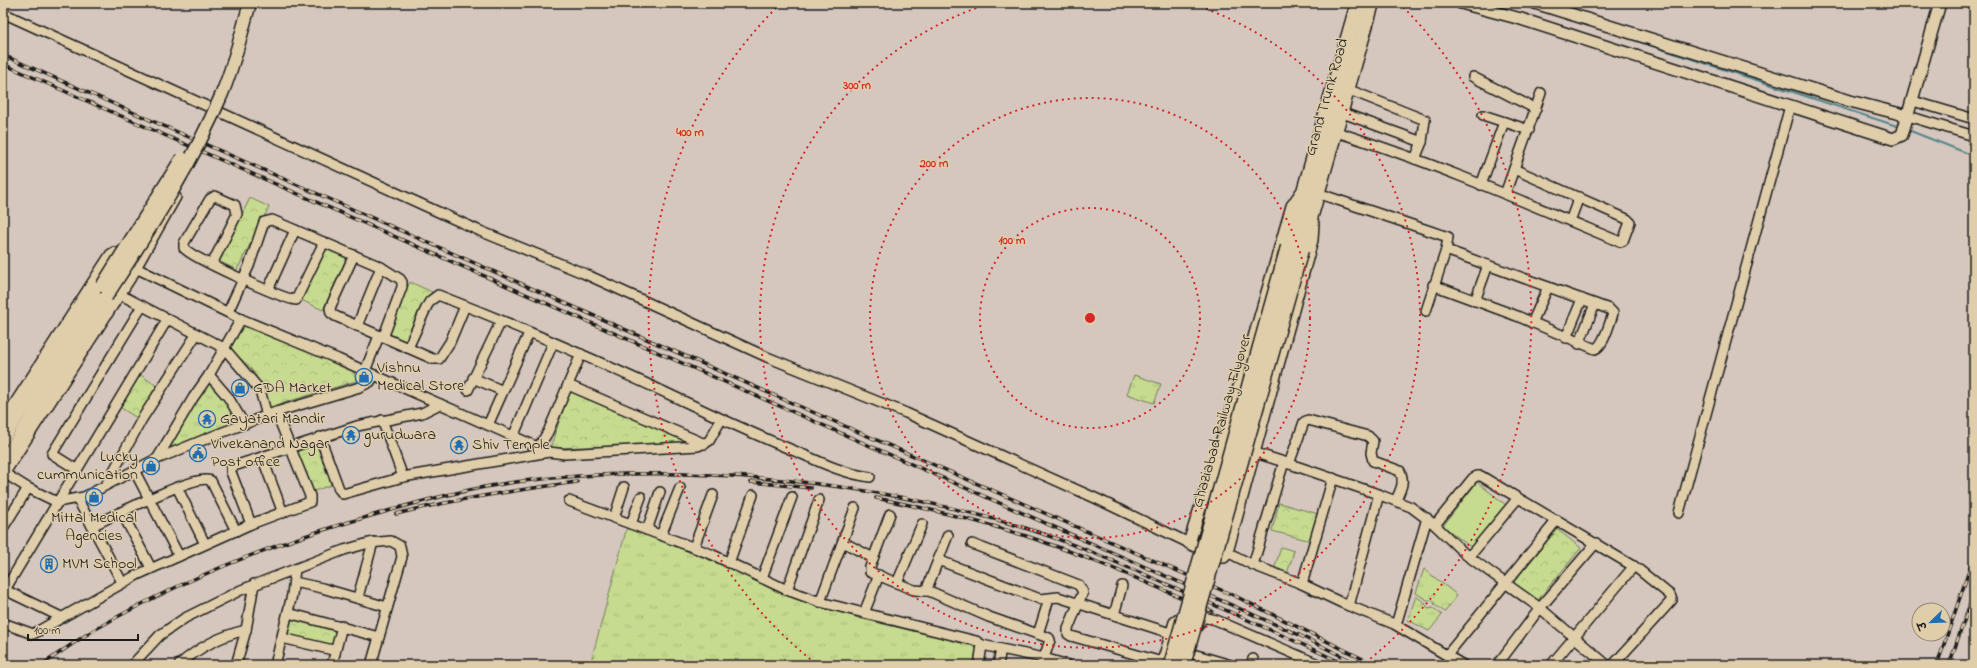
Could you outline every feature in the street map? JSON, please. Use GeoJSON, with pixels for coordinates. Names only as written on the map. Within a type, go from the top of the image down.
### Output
{"type":"FeatureCollection","features":[{"type":"Feature","properties":{"kind":"highway","name":"Grand Trunk Road"},"geometry":{"type":"LineString","coordinates":[[1313,193],[1358,3]]}},
{"type":"Feature","properties":{"kind":"highway","name":"Grand Trunk Road"},"geometry":{"type":"LineString","coordinates":[[1329,129],[1340,112],[1372,3]]}},
{"type":"Feature","properties":{"kind":"highway","name":"Ghaziabad Railway Flyover"},"geometry":{"type":"LineString","coordinates":[[1165,664],[1313,193]]}},
{"type":"Feature","properties":{"kind":"highway","name":"Ghaziabad Railway Flyover"},"geometry":{"type":"LineString","coordinates":[[1183,665],[1295,248]]}},
{"type":"Feature","properties":{"kind":"main road"},"geometry":{"type":"LineString","coordinates":[[3,440],[185,153],[199,126],[221,73],[242,3]]}},
{"type":"Feature","properties":{"kind":"main road"},"geometry":{"type":"LineString","coordinates":[[3,470],[146,234],[205,130],[222,95],[250,3]]}},
{"type":"Feature","properties":{"kind":"street"},"geometry":{"type":"LineString","coordinates":[[1461,3],[1521,19],[1892,139],[1902,135],[1940,3]]}},
{"type":"Feature","properties":{"kind":"street"},"geometry":{"type":"LineString","coordinates":[[1535,3],[1907,119],[1974,136]]}},
{"type":"Feature","properties":{"kind":"street"},"geometry":{"type":"LineString","coordinates":[[3,13],[459,222],[583,273],[767,357],[906,413],[1095,498],[1218,557],[1224,556],[1227,552],[1312,240],[1313,193]]}},
{"type":"Feature","properties":{"kind":"street"},"geometry":{"type":"LineString","coordinates":[[1473,77],[1536,109]]}},
{"type":"Feature","properties":{"kind":"street"},"geometry":{"type":"LineString","coordinates":[[1347,89],[1422,118],[1425,122],[1422,142],[1416,159]]}},
{"type":"Feature","properties":{"kind":"street"},"geometry":{"type":"LineString","coordinates":[[1505,194],[1541,93]]}},
{"type":"Feature","properties":{"kind":"street"},"geometry":{"type":"LineString","coordinates":[[1913,101],[1974,119]]}},
{"type":"Feature","properties":{"kind":"street"},"geometry":{"type":"LineString","coordinates":[[1679,513],[1760,222],[1790,106]]}},
{"type":"Feature","properties":{"kind":"street"},"geometry":{"type":"LineString","coordinates":[[1340,112],[1422,142]]}},
{"type":"Feature","properties":{"kind":"street"},"geometry":{"type":"LineString","coordinates":[[1483,115],[1529,130]]}},
{"type":"Feature","properties":{"kind":"street"},"geometry":{"type":"LineString","coordinates":[[1481,185],[1504,122]]}},
{"type":"Feature","properties":{"kind":"street"},"geometry":{"type":"LineString","coordinates":[[1329,129],[1416,159],[1620,242],[1625,237],[1630,222],[1627,219],[1514,169]]}},
{"type":"Feature","properties":{"kind":"street"},"geometry":{"type":"LineString","coordinates":[[182,185],[136,268],[3,470],[28,488],[57,502],[84,497],[157,459],[272,414],[360,387],[370,382],[375,375]]}},
{"type":"Feature","properties":{"kind":"street"},"geometry":{"type":"LineString","coordinates":[[1189,543],[1221,443],[1292,206],[1313,193],[1446,236],[1448,240],[1446,250],[1433,285],[1426,310]]}},
{"type":"Feature","properties":{"kind":"street"},"geometry":{"type":"LineString","coordinates":[[212,264],[237,214],[235,205],[215,196],[210,199],[184,243],[184,248],[187,253],[268,290],[296,300],[324,242]]}},
{"type":"Feature","properties":{"kind":"street"},"geometry":{"type":"LineString","coordinates":[[1570,221],[1579,197]]}},
{"type":"Feature","properties":{"kind":"street"},"geometry":{"type":"LineString","coordinates":[[228,312],[243,279],[264,222],[272,220],[324,242],[381,267],[400,279],[402,282],[381,337],[365,371]]}},
{"type":"Feature","properties":{"kind":"street"},"geometry":{"type":"LineString","coordinates":[[268,290],[295,230]]}},
{"type":"Feature","properties":{"kind":"street"},"geometry":{"type":"LineString","coordinates":[[1433,285],[1475,300],[1579,344],[1595,349],[1599,347],[1612,317],[1613,313],[1609,309],[1446,250]]}},
{"type":"Feature","properties":{"kind":"street"},"geometry":{"type":"LineString","coordinates":[[3,423],[111,255],[114,253],[136,268],[241,318],[375,375],[548,452]]}},
{"type":"Feature","properties":{"kind":"street"},"geometry":{"type":"LineString","coordinates":[[354,255],[330,308],[333,315],[433,359],[439,359],[450,342],[465,306]]}},
{"type":"Feature","properties":{"kind":"street"},"geometry":{"type":"LineString","coordinates":[[1475,300],[1488,265]]}},
{"type":"Feature","properties":{"kind":"street"},"geometry":{"type":"LineString","coordinates":[[357,326],[381,267]]}},
{"type":"Feature","properties":{"kind":"street"},"geometry":{"type":"LineString","coordinates":[[1532,323],[1548,287]]}},
{"type":"Feature","properties":{"kind":"street"},"geometry":{"type":"LineString","coordinates":[[3,623],[33,634],[122,582],[151,568],[250,524],[310,502],[310,496],[291,447],[260,390],[224,348],[196,335],[119,294]]}},
{"type":"Feature","properties":{"kind":"street"},"geometry":{"type":"LineString","coordinates":[[408,348],[427,306],[438,295],[581,354],[695,406],[720,420],[840,470],[854,475],[870,477]]}},
{"type":"Feature","properties":{"kind":"street"},"geometry":{"type":"LineString","coordinates":[[1566,338],[1582,299]]}},
{"type":"Feature","properties":{"kind":"street"},"geometry":{"type":"LineString","coordinates":[[1579,344],[1595,304]]}},
{"type":"Feature","properties":{"kind":"street"},"geometry":{"type":"LineString","coordinates":[[76,469],[52,454],[142,306]]}},
{"type":"Feature","properties":{"kind":"street"},"geometry":{"type":"LineString","coordinates":[[157,459],[193,398],[209,375],[241,318]]}},
{"type":"Feature","properties":{"kind":"street"},"geometry":{"type":"LineString","coordinates":[[61,618],[4,592],[76,469],[167,320]]}},
{"type":"Feature","properties":{"kind":"street"},"geometry":{"type":"LineString","coordinates":[[468,390],[501,321]]}},
{"type":"Feature","properties":{"kind":"street"},"geometry":{"type":"LineString","coordinates":[[488,425],[529,333]]}},
{"type":"Feature","properties":{"kind":"street"},"geometry":{"type":"LineString","coordinates":[[106,485],[142,419],[196,335]]}},
{"type":"Feature","properties":{"kind":"street"},"geometry":{"type":"LineString","coordinates":[[513,437],[553,343]]}},
{"type":"Feature","properties":{"kind":"street"},"geometry":{"type":"LineString","coordinates":[[538,448],[581,354]]}},
{"type":"Feature","properties":{"kind":"street"},"geometry":{"type":"LineString","coordinates":[[209,375],[228,397],[244,424]]}},
{"type":"Feature","properties":{"kind":"street"},"geometry":{"type":"LineString","coordinates":[[473,378],[503,391]]}},
{"type":"Feature","properties":{"kind":"street"},"geometry":{"type":"LineString","coordinates":[[568,385],[705,444]]}},
{"type":"Feature","properties":{"kind":"street"},"geometry":{"type":"LineString","coordinates":[[250,524],[231,468],[320,437],[382,420],[422,413],[440,404]]}},
{"type":"Feature","properties":{"kind":"street"},"geometry":{"type":"LineString","coordinates":[[382,420],[403,477]]}},
{"type":"Feature","properties":{"kind":"street"},"geometry":{"type":"LineString","coordinates":[[320,437],[338,489],[343,494],[403,477],[548,452],[573,454],[698,446],[709,441],[720,420]]}},
{"type":"Feature","properties":{"kind":"street"},"geometry":{"type":"LineString","coordinates":[[1253,565],[1287,463],[1304,422],[1308,420],[1368,436],[1373,441],[1371,453],[1373,461],[1400,471],[1403,477],[1403,484],[1396,500]]}},
{"type":"Feature","properties":{"kind":"street"},"geometry":{"type":"LineString","coordinates":[[1221,443],[1287,463],[1396,500],[1427,518],[1469,557],[1540,608],[1607,665]]}},
{"type":"Feature","properties":{"kind":"street"},"geometry":{"type":"LineString","coordinates":[[262,457],[283,513]]}},
{"type":"Feature","properties":{"kind":"street"},"geometry":{"type":"LineString","coordinates":[[134,470],[179,556]]}},
{"type":"Feature","properties":{"kind":"street"},"geometry":{"type":"LineString","coordinates":[[1435,525],[1477,476],[1481,476],[1634,566],[1670,595],[1672,600],[1613,665]]}},
{"type":"Feature","properties":{"kind":"street"},"geometry":{"type":"LineString","coordinates":[[1302,584],[1333,478]]}},
{"type":"Feature","properties":{"kind":"street"},"geometry":{"type":"LineString","coordinates":[[92,526],[177,487],[204,479],[211,481],[236,531]]}},
{"type":"Feature","properties":{"kind":"street"},"geometry":{"type":"LineString","coordinates":[[177,487],[205,544]]}},
{"type":"Feature","properties":{"kind":"street"},"geometry":{"type":"LineString","coordinates":[[614,518],[624,487]]}},
{"type":"Feature","properties":{"kind":"street"},"geometry":{"type":"LineString","coordinates":[[3,528],[28,488]]}},
{"type":"Feature","properties":{"kind":"street"},"geometry":{"type":"LineString","coordinates":[[661,535],[680,488]]}},
{"type":"Feature","properties":{"kind":"street"},"geometry":{"type":"LineString","coordinates":[[647,530],[660,492]]}},
{"type":"Feature","properties":{"kind":"street"},"geometry":{"type":"LineString","coordinates":[[1348,606],[1379,494]]}},
{"type":"Feature","properties":{"kind":"street"},"geometry":{"type":"LineString","coordinates":[[694,548],[713,495]]}},
{"type":"Feature","properties":{"kind":"street"},"geometry":{"type":"LineString","coordinates":[[729,563],[753,495]]}},
{"type":"Feature","properties":{"kind":"street"},"geometry":{"type":"LineString","coordinates":[[631,524],[641,497]]}},
{"type":"Feature","properties":{"kind":"street"},"geometry":{"type":"LineString","coordinates":[[762,578],[792,497]]}},
{"type":"Feature","properties":{"kind":"street"},"geometry":{"type":"LineString","coordinates":[[77,498],[122,582]]}},
{"type":"Feature","properties":{"kind":"street"},"geometry":{"type":"LineString","coordinates":[[1469,557],[1518,498]]}},
{"type":"Feature","properties":{"kind":"street"},"geometry":{"type":"LineString","coordinates":[[787,590],[819,500]]}},
{"type":"Feature","properties":{"kind":"street"},"geometry":{"type":"LineString","coordinates":[[569,501],[694,548],[787,590],[820,602],[976,641],[982,645],[1001,649],[1043,662],[1068,665]]}},
{"type":"Feature","properties":{"kind":"street"},"geometry":{"type":"LineString","coordinates":[[820,602],[855,508]]}},
{"type":"Feature","properties":{"kind":"street"},"geometry":{"type":"LineString","coordinates":[[122,513],[151,568]]}},
{"type":"Feature","properties":{"kind":"street"},"geometry":{"type":"LineString","coordinates":[[890,514],[873,558],[870,572],[914,590],[926,591],[1050,640],[1043,662]]}},
{"type":"Feature","properties":{"kind":"street"},"geometry":{"type":"LineString","coordinates":[[1396,625],[1427,518]]}},
{"type":"Feature","properties":{"kind":"street"},"geometry":{"type":"LineString","coordinates":[[1447,655],[1504,583],[1557,520]]}},
{"type":"Feature","properties":{"kind":"street"},"geometry":{"type":"LineString","coordinates":[[897,583],[922,524]]}},
{"type":"Feature","properties":{"kind":"street"},"geometry":{"type":"LineString","coordinates":[[926,591],[948,535]]}},
{"type":"Feature","properties":{"kind":"street"},"geometry":{"type":"LineString","coordinates":[[358,597],[374,542]]}},
{"type":"Feature","properties":{"kind":"street"},"geometry":{"type":"LineString","coordinates":[[132,665],[160,635],[176,624],[206,607],[254,584],[344,550],[374,542],[396,543],[400,546],[402,552],[372,665]]}},
{"type":"Feature","properties":{"kind":"street"},"geometry":{"type":"LineString","coordinates":[[843,542],[873,558]]}},
{"type":"Feature","properties":{"kind":"street"},"geometry":{"type":"LineString","coordinates":[[1497,665],[1540,608],[1596,543]]}},
{"type":"Feature","properties":{"kind":"street"},"geometry":{"type":"LineString","coordinates":[[972,544],[1079,585],[1083,592],[1068,629],[1068,634],[1071,636],[1165,664],[1170,633],[1174,622],[1178,619],[1198,627]]}},
{"type":"Feature","properties":{"kind":"street"},"geometry":{"type":"LineString","coordinates":[[1227,552],[1253,565],[1302,584],[1348,606],[1396,625],[1463,665]]}},
{"type":"Feature","properties":{"kind":"street"},"geometry":{"type":"LineString","coordinates":[[938,560],[1040,599],[1058,597],[1170,633]]}},
{"type":"Feature","properties":{"kind":"street"},"geometry":{"type":"LineString","coordinates":[[1551,665],[1634,566]]}},
{"type":"Feature","properties":{"kind":"street"},"geometry":{"type":"LineString","coordinates":[[275,665],[288,613],[295,569]]}},
{"type":"Feature","properties":{"kind":"street"},"geometry":{"type":"LineString","coordinates":[[864,613],[879,575]]}},
{"type":"Feature","properties":{"kind":"street"},"geometry":{"type":"LineString","coordinates":[[294,582],[358,597],[388,607]]}},
{"type":"Feature","properties":{"kind":"street"},"geometry":{"type":"LineString","coordinates":[[236,665],[246,630],[254,584]]}},
{"type":"Feature","properties":{"kind":"street"},"geometry":{"type":"LineString","coordinates":[[1114,615],[1122,586]]}},
{"type":"Feature","properties":{"kind":"street"},"geometry":{"type":"LineString","coordinates":[[1038,634],[1049,599]]}},
{"type":"Feature","properties":{"kind":"street"},"geometry":{"type":"LineString","coordinates":[[288,613],[342,626],[379,637]]}},
{"type":"Feature","properties":{"kind":"street"},"geometry":{"type":"LineString","coordinates":[[1190,665],[1199,632],[1198,627],[1203,616],[1216,620],[1320,665]]}},
{"type":"Feature","properties":{"kind":"street"},"geometry":{"type":"LineString","coordinates":[[332,665],[342,626]]}},
{"type":"Feature","properties":{"kind":"street"},"geometry":{"type":"LineString","coordinates":[[179,665],[215,640],[246,630]]}},
{"type":"Feature","properties":{"kind":"street"},"geometry":{"type":"LineString","coordinates":[[282,638],[333,650],[335,653]]}},
{"type":"Feature","properties":{"kind":"street"},"geometry":{"type":"LineString","coordinates":[[979,665],[982,645]]}},
{"type":"Feature","properties":{"kind":"street"},"geometry":{"type":"LineString","coordinates":[[998,665],[1001,649]]}},
{"type":"Feature","properties":{"kind":"street"},"geometry":{"type":"LineString","coordinates":[[1193,654],[1231,665]]}},
{"type":"Feature","properties":{"kind":"green space"},"geometry":{"type":"Polygon","coordinates":[[[250,198],[269,207],[237,270],[219,261],[250,198]]]}},
{"type":"Feature","properties":{"kind":"green space"},"geometry":{"type":"Polygon","coordinates":[[[325,247],[347,258],[323,310],[301,300],[325,247]]]}},
{"type":"Feature","properties":{"kind":"green space"},"geometry":{"type":"Polygon","coordinates":[[[410,282],[432,292],[408,344],[386,334],[410,282]]]}},
{"type":"Feature","properties":{"kind":"green space"},"geometry":{"type":"Polygon","coordinates":[[[242,321],[353,369],[356,381],[270,407],[255,374],[244,362],[228,349],[242,321]]]}},
{"type":"Feature","properties":{"kind":"green space"},"geometry":{"type":"Polygon","coordinates":[[[139,374],[157,386],[137,418],[118,406],[139,374]]]}},
{"type":"Feature","properties":{"kind":"green space"},"geometry":{"type":"Polygon","coordinates":[[[209,375],[244,424],[157,459],[209,375]]]}},
{"type":"Feature","properties":{"kind":"green space"},"geometry":{"type":"Polygon","coordinates":[[[1134,375],[1161,384],[1154,403],[1127,394],[1134,375]]]}},
{"type":"Feature","properties":{"kind":"green space"},"geometry":{"type":"Polygon","coordinates":[[[570,390],[685,440],[689,444],[550,448],[570,390]]]}},
{"type":"Feature","properties":{"kind":"green space"},"geometry":{"type":"Polygon","coordinates":[[[316,443],[331,485],[311,492],[296,450],[316,443]]]}},
{"type":"Feature","properties":{"kind":"green space"},"geometry":{"type":"Polygon","coordinates":[[[1477,482],[1506,505],[1472,548],[1443,526],[1477,482]]]}},
{"type":"Feature","properties":{"kind":"green space"},"geometry":{"type":"Polygon","coordinates":[[[1279,503],[1318,514],[1311,541],[1272,531],[1279,503]]]}},
{"type":"Feature","properties":{"kind":"green space"},"geometry":{"type":"Polygon","coordinates":[[[627,527],[858,618],[977,646],[974,665],[590,665],[627,527]]]}},
{"type":"Feature","properties":{"kind":"green space"},"geometry":{"type":"Polygon","coordinates":[[[1557,529],[1581,548],[1537,601],[1513,582],[1557,529]]]}},
{"type":"Feature","properties":{"kind":"green space"},"geometry":{"type":"Polygon","coordinates":[[[1281,547],[1294,551],[1287,574],[1274,570],[1281,547]]]}},
{"type":"Feature","properties":{"kind":"green space"},"geometry":{"type":"Polygon","coordinates":[[[1424,569],[1457,595],[1445,612],[1435,605],[1433,600],[1427,600],[1416,593],[1424,569]]]}},
{"type":"Feature","properties":{"kind":"green space"},"geometry":{"type":"Polygon","coordinates":[[[1416,596],[1425,603],[1428,609],[1433,608],[1442,615],[1429,631],[1408,620],[1416,596]]]}},
{"type":"Feature","properties":{"kind":"green space"},"geometry":{"type":"Polygon","coordinates":[[[291,616],[339,628],[334,647],[286,635],[291,616]]]}},
{"type":"Feature","properties":{"kind":"waterway"},"geometry":{"type":"LineString","coordinates":[[1519,3],[1533,8]]}},
{"type":"Feature","properties":{"kind":"waterway"},"geometry":{"type":"LineString","coordinates":[[1594,27],[1900,127]]}},
{"type":"Feature","properties":{"kind":"waterway"},"geometry":{"type":"LineString","coordinates":[[1908,130],[1974,156]]}},
{"type":"Feature","properties":{"kind":"railway"},"geometry":{"type":"LineString","coordinates":[[3,55],[778,397],[1235,596],[1375,665]]}},
{"type":"Feature","properties":{"kind":"railway"},"geometry":{"type":"LineString","coordinates":[[3,64],[1297,634],[1360,665]]}},
{"type":"Feature","properties":{"kind":"railway"},"geometry":{"type":"LineString","coordinates":[[42,665],[94,630],[128,611],[198,577],[307,535],[431,499],[465,491],[543,479],[626,474],[677,474],[777,479],[875,492],[973,513],[1063,541],[1123,565],[1346,665]]}},
{"type":"Feature","properties":{"kind":"railway"},"geometry":{"type":"LineString","coordinates":[[396,514],[486,495],[577,482]]}},
{"type":"Feature","properties":{"kind":"railway"},"geometry":{"type":"LineString","coordinates":[[751,482],[811,488]]}},
{"type":"Feature","properties":{"kind":"railway"},"geometry":{"type":"LineString","coordinates":[[876,498],[987,524],[1047,543],[1095,561],[1212,611]]}},
{"type":"Feature","properties":{"kind":"railway"},"geometry":{"type":"LineString","coordinates":[[1937,665],[1974,556]]}},
{"type":"Feature","properties":{"kind":"railway"},"geometry":{"type":"LineString","coordinates":[[1949,665],[1974,592]]}},
{"type":"Feature","properties":{"kind":"place","name":"Vishnu Medical Store"},"geometry":{"type":"Point","coordinates":[364,377]}},
{"type":"Feature","properties":{"kind":"place","name":"GDA Market"},"geometry":{"type":"Point","coordinates":[240,388]}},
{"type":"Feature","properties":{"kind":"place","name":"Gayatari Mandir"},"geometry":{"type":"Point","coordinates":[207,419]}},
{"type":"Feature","properties":{"kind":"place","name":"gurudwara"},"geometry":{"type":"Point","coordinates":[351,435]}},
{"type":"Feature","properties":{"kind":"place","name":"Shiv Temple"},"geometry":{"type":"Point","coordinates":[459,445]}},
{"type":"Feature","properties":{"kind":"place","name":"Vivekanand Nagar Post office"},"geometry":{"type":"Point","coordinates":[198,453]}},
{"type":"Feature","properties":{"kind":"place","name":"Lucky cummunication"},"geometry":{"type":"Point","coordinates":[151,466]}},
{"type":"Feature","properties":{"kind":"place","name":"Mittal Medical Agencies"},"geometry":{"type":"Point","coordinates":[94,497]}},
{"type":"Feature","properties":{"kind":"place","name":"MVM School"},"geometry":{"type":"Point","coordinates":[49,564]}}]}
